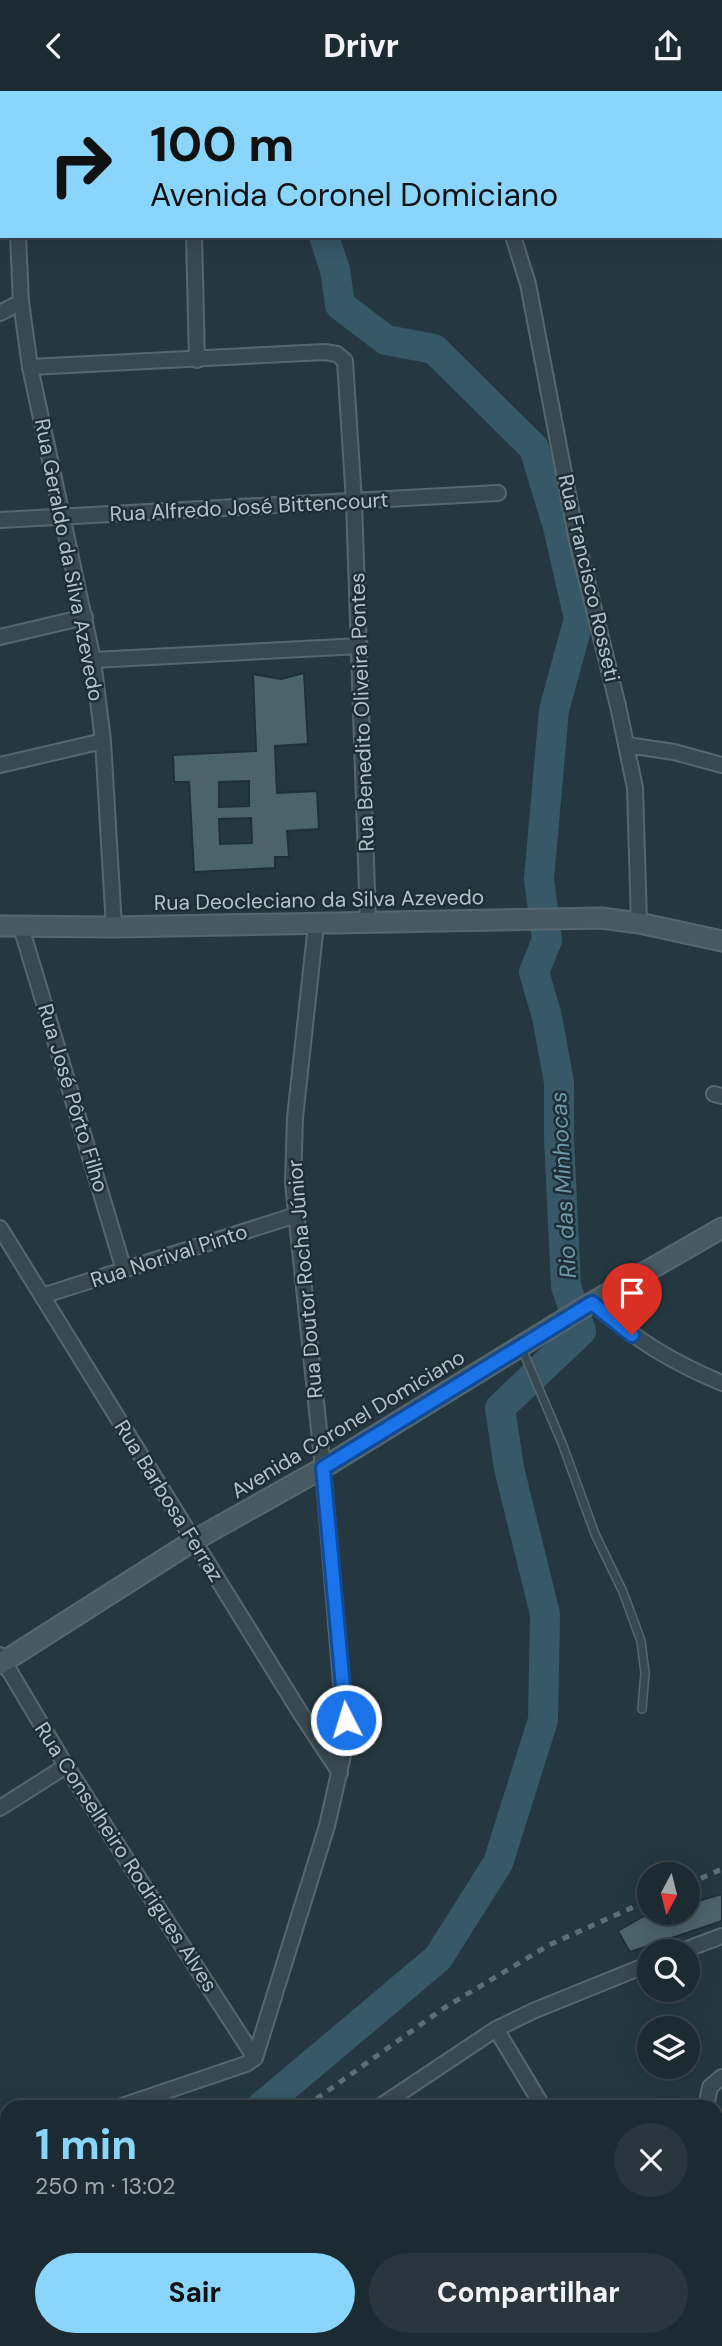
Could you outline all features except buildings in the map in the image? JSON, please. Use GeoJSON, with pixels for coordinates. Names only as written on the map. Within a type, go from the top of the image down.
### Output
{"type":"FeatureCollection","features":[{"type":"Feature","properties":{"kind":"street","name":"Rua Geraldo da Silva Azevedo"},"geometry":{"type":"LineString","coordinates":[[18,238],[21,302],[30,367],[93,660],[103,741],[114,927]]}},
{"type":"Feature","properties":{"kind":"street"},"geometry":{"type":"LineString","coordinates":[[30,367],[197,360],[194,238]]}},
{"type":"Feature","properties":{"kind":"street","name":"Rua Francisco Rosseti"},"geometry":{"type":"LineString","coordinates":[[514,238],[528,284],[577,541],[627,745],[638,827],[639,923]]}},
{"type":"Feature","properties":{"kind":"street"},"geometry":{"type":"LineString","coordinates":[[0,313],[21,302]]}},
{"type":"Feature","properties":{"kind":"street","name":"Rua Benedito Oliveira Pontes"},"geometry":{"type":"LineString","coordinates":[[197,360],[331,352],[342,357],[348,367],[368,921]]}},
{"type":"Feature","properties":{"kind":"street","name":"Rua Alfredo José Bittencourt"},"geometry":{"type":"LineString","coordinates":[[0,520],[498,493]]}},
{"type":"Feature","properties":{"kind":"street"},"geometry":{"type":"LineString","coordinates":[[0,637],[85,617]]}},
{"type":"Feature","properties":{"kind":"street"},"geometry":{"type":"LineString","coordinates":[[93,660],[360,646]]}},
{"type":"Feature","properties":{"kind":"street"},"geometry":{"type":"LineString","coordinates":[[0,765],[103,741]]}},
{"type":"Feature","properties":{"kind":"street"},"geometry":{"type":"LineString","coordinates":[[627,745],[722,765]]}},
{"type":"Feature","properties":{"kind":"street","name":"Rua Deocleciano da Silva Azevedo"},"geometry":{"type":"LineString","coordinates":[[0,926],[114,927],[601,918],[639,923],[722,941]]}},
{"type":"Feature","properties":{"kind":"street","name":"Rua Doutor Rocha Júnior"},"geometry":{"type":"LineString","coordinates":[[255,2058],[327,1826],[346,1742],[323,1468],[296,1215],[294,1139],[316,924]]}},
{"type":"Feature","properties":{"kind":"street","name":"Rua José Pôrto Filho"},"geometry":{"type":"LineString","coordinates":[[22,926],[124,1270]]}},
{"type":"Feature","properties":{"kind":"street","name":"Rua Norival Pinto"},"geometry":{"type":"LineString","coordinates":[[43,1296],[296,1215]]}},
{"type":"Feature","properties":{"kind":"street","name":"Rua Barbosa Ferraz"},"geometry":{"type":"LineString","coordinates":[[0,1228],[340,1773]]}},
{"type":"Feature","properties":{"kind":"street","name":"Avenida Coronel Domiciano"},"geometry":{"type":"LineString","coordinates":[[1,1660],[193,1541],[323,1468],[587,1306],[721,1229]]}},
{"type":"Feature","properties":{"kind":"street"},"geometry":{"type":"LineString","coordinates":[[587,1306],[676,1364],[722,1383]]}},
{"type":"Feature","properties":{"kind":"street","name":"Rua Conselheiro Rodrigues Alves"},"geometry":{"type":"LineString","coordinates":[[1,1660],[66,1766],[255,2058]]}},
{"type":"Feature","properties":{"kind":"street"},"geometry":{"type":"LineString","coordinates":[[0,1808],[66,1766]]}},
{"type":"Feature","properties":{"kind":"street"},"geometry":{"type":"LineString","coordinates":[[700,1944],[722,1936]]}},
{"type":"Feature","properties":{"kind":"street"},"geometry":{"type":"LineString","coordinates":[[390,2100],[496,2029],[637,1969]]}},
{"type":"Feature","properties":{"kind":"street"},"geometry":{"type":"LineString","coordinates":[[496,2029],[539,2100]]}},
{"type":"Feature","properties":{"kind":"street"},"geometry":{"type":"LineString","coordinates":[[140,2100],[246,2064],[255,2058]]}},
{"type":"Feature","properties":{"kind":"street"},"geometry":{"type":"LineString","coordinates":[[707,2100],[710,2087],[722,2077]]}},
{"type":"Feature","properties":{"kind":"lane"},"geometry":{"type":"LineString","coordinates":[[521,1346],[562,1443],[595,1534],[623,1592],[641,1641],[645,1673],[642,1709]]}},
{"type":"Feature","properties":{"kind":"waterway","name":"Rio das Minhocas"},"geometry":{"type":"LineString","coordinates":[[269,2100],[438,1958],[498,1863],[543,1720],[545,1614],[509,1468],[500,1408],[581,1331],[566,1286],[559,1082],[547,1017],[534,972],[547,940],[539,879],[554,710],[579,619],[558,527],[534,448],[434,349],[386,340],[340,305],[335,270],[325,238]]}},
{"type":"Feature","properties":{"kind":"railway"},"geometry":{"type":"LineString","coordinates":[[700,1879],[722,1869]]}},
{"type":"Feature","properties":{"kind":"railway"},"geometry":{"type":"LineString","coordinates":[[315,2100],[444,2008],[549,1945],[637,1905]]}},
{"type":"Feature","properties":{"kind":"route"},"geometry":{"type":"LineString","coordinates":[[346,1720],[323,1468],[592,1303],[632,1335]]}}]}
